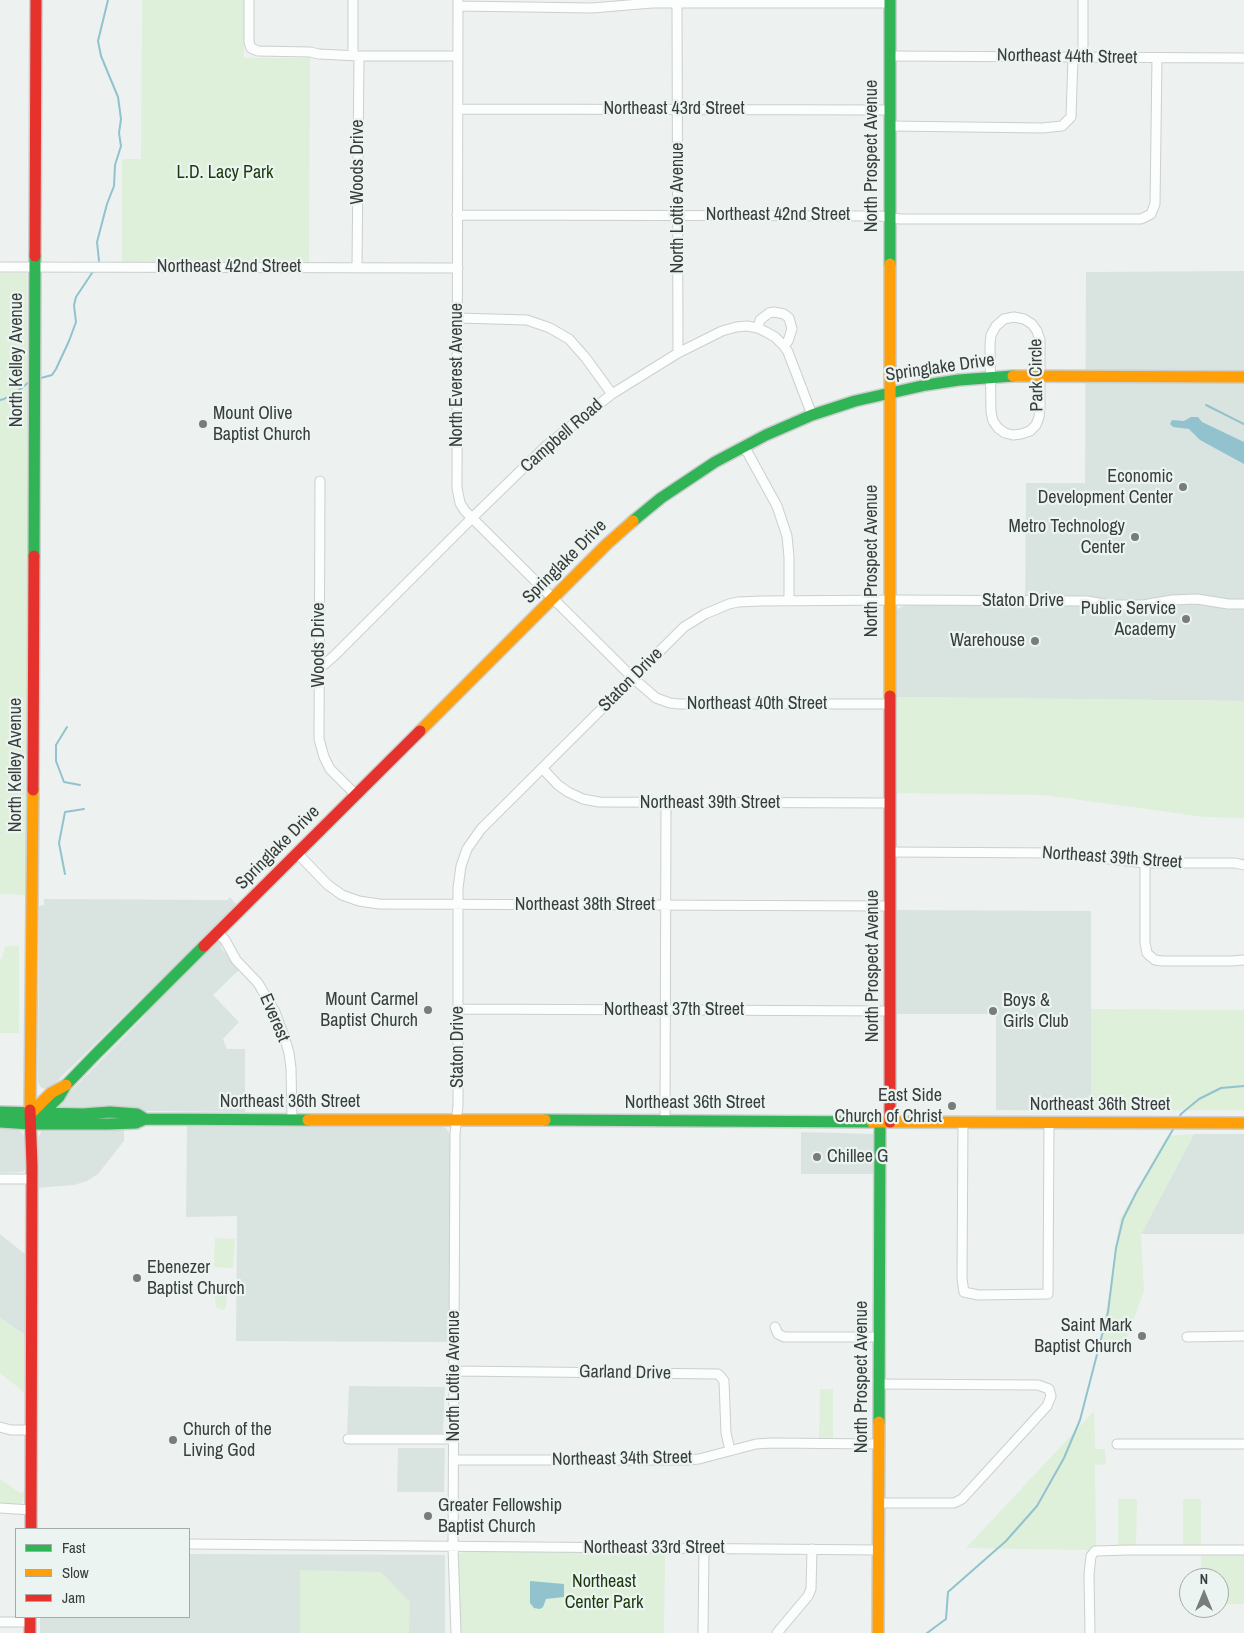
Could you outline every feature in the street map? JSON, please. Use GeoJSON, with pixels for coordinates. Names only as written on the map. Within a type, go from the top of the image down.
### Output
{"type":"FeatureCollection","features":[{"type":"Feature","properties":{"kind":"street","name":"North Kelley Avenue"},"geometry":{"type":"LineString","coordinates":[[31,1528],[32,1179],[35,1117],[30,1079],[33,960],[36,0]]}},
{"type":"Feature","properties":{"kind":"street"},"geometry":{"type":"LineString","coordinates":[[249,0],[249,42],[251,48],[258,51],[356,55],[458,56]]}},
{"type":"Feature","properties":{"kind":"street","name":"Woods Drive"},"geometry":{"type":"LineString","coordinates":[[353,0],[356,55],[358,268]]}},
{"type":"Feature","properties":{"kind":"street"},"geometry":{"type":"LineString","coordinates":[[1083,0],[1083,57]]}},
{"type":"Feature","properties":{"kind":"street"},"geometry":{"type":"LineString","coordinates":[[458,3],[592,8],[678,2],[890,1]]}},
{"type":"Feature","properties":{"kind":"street","name":"North Prospect Avenue"},"geometry":{"type":"LineString","coordinates":[[878,1633],[879,1338],[890,1011],[890,1]]}},
{"type":"Feature","properties":{"kind":"street","name":"North Lottie Avenue"},"geometry":{"type":"LineString","coordinates":[[678,2],[678,353]]}},
{"type":"Feature","properties":{"kind":"street","name":"North Everest Avenue"},"geometry":{"type":"LineString","coordinates":[[458,3],[457,488],[460,503],[465,511],[632,678]]}},
{"type":"Feature","properties":{"kind":"street","name":"Northeast 44th Street"},"geometry":{"type":"LineString","coordinates":[[890,56],[1244,58]]}},
{"type":"Feature","properties":{"kind":"street"},"geometry":{"type":"LineString","coordinates":[[890,126],[1032,128],[1055,128],[1062,126],[1071,117],[1073,58]]}},
{"type":"Feature","properties":{"kind":"street","name":"Northeast 42nd Street"},"geometry":{"type":"LineString","coordinates":[[457,215],[880,216],[909,219],[1130,220],[1147,218],[1154,210],[1157,58]]}},
{"type":"Feature","properties":{"kind":"street","name":"Northeast 43rd Street"},"geometry":{"type":"LineString","coordinates":[[458,109],[890,110]]}},
{"type":"Feature","properties":{"kind":"street","name":"Northeast 42nd Street"},"geometry":{"type":"LineString","coordinates":[[0,267],[458,268]]}},
{"type":"Feature","properties":{"kind":"street"},"geometry":{"type":"LineString","coordinates":[[784,346],[791,335],[792,329],[789,318],[778,312],[763,316],[758,328],[775,337],[788,352],[812,415]]}},
{"type":"Feature","properties":{"kind":"street","name":"Park Circle"},"geometry":{"type":"LineString","coordinates":[[1014,317],[1024,319],[1032,324],[1040,340],[1040,407],[1036,425],[1021,434],[1005,433],[998,428],[990,412],[990,377],[991,335],[996,326],[1004,320],[1014,317]]}},
{"type":"Feature","properties":{"kind":"street"},"geometry":{"type":"LineString","coordinates":[[458,318],[527,320],[550,328],[569,339],[585,357],[612,394]]}},
{"type":"Feature","properties":{"kind":"street","name":"Campbell Road"},"geometry":{"type":"LineString","coordinates":[[319,669],[547,445],[612,394],[678,353],[722,331],[736,327],[758,328]]}},
{"type":"Feature","properties":{"kind":"street","name":"Springlake Drive"},"geometry":{"type":"LineString","coordinates":[[35,1117],[59,1097],[66,1085],[607,544],[642,513],[715,462],[744,446],[812,415],[890,392],[943,383],[990,377],[1040,376],[1244,377]]}},
{"type":"Feature","properties":{"kind":"street"},"geometry":{"type":"LineString","coordinates":[[744,446],[777,506],[787,536],[789,601]]}},
{"type":"Feature","properties":{"kind":"street","name":"Woods Drive"},"geometry":{"type":"LineString","coordinates":[[320,481],[319,739],[324,757],[330,769],[356,795]]}},
{"type":"Feature","properties":{"kind":"street","name":"Staton Drive"},"geometry":{"type":"LineString","coordinates":[[456,1120],[458,1105],[458,904],[461,866],[472,841],[481,829],[684,627],[705,614],[738,602],[890,600],[1087,601],[1110,605],[1143,605],[1172,600],[1189,600],[1244,604]]}},
{"type":"Feature","properties":{"kind":"street","name":"Northeast 40th Street"},"geometry":{"type":"LineString","coordinates":[[632,678],[656,698],[679,704],[890,704]]}},
{"type":"Feature","properties":{"kind":"street","name":"Northeast 39th Street"},"geometry":{"type":"LineString","coordinates":[[542,768],[558,785],[568,792],[584,799],[600,802],[890,803]]}},
{"type":"Feature","properties":{"kind":"street"},"geometry":{"type":"LineString","coordinates":[[665,1121],[666,803]]}},
{"type":"Feature","properties":{"kind":"street","name":"Northeast 39th Street"},"geometry":{"type":"LineString","coordinates":[[890,852],[1062,853],[1145,863],[1235,863],[1244,865]]}},
{"type":"Feature","properties":{"kind":"street","name":"Northeast 38th Street"},"geometry":{"type":"LineString","coordinates":[[298,854],[328,885],[342,895],[359,901],[379,904],[890,906]]}},
{"type":"Feature","properties":{"kind":"street"},"geometry":{"type":"LineString","coordinates":[[1145,863],[1145,943],[1147,953],[1150,956],[1155,960],[1244,960]]}},
{"type":"Feature","properties":{"kind":"street","name":"Everest"},"geometry":{"type":"LineString","coordinates":[[218,933],[225,940],[236,960],[258,983],[275,1012],[289,1053],[292,1119]]}},
{"type":"Feature","properties":{"kind":"street","name":"Northeast 37th Street"},"geometry":{"type":"LineString","coordinates":[[458,1009],[890,1011]]}},
{"type":"Feature","properties":{"kind":"street"},"geometry":{"type":"LineString","coordinates":[[30,1079],[38,1088],[51,1093]]}},
{"type":"Feature","properties":{"kind":"street","name":"Springlake Drive"},"geometry":{"type":"LineString","coordinates":[[35,1117],[51,1093],[66,1085]]}},
{"type":"Feature","properties":{"kind":"street","name":"Northeast 36th Street"},"geometry":{"type":"LineString","coordinates":[[0,1112],[35,1117],[127,1124],[136,1123],[145,1118]]}},
{"type":"Feature","properties":{"kind":"street","name":"Northeast 36th Street"},"geometry":{"type":"LineString","coordinates":[[0,1122],[35,1117],[110,1112],[137,1114],[145,1118],[1244,1123]]}},
{"type":"Feature","properties":{"kind":"street","name":"North Lottie Avenue"},"geometry":{"type":"LineString","coordinates":[[456,1120],[453,1547],[456,1633]]}},
{"type":"Feature","properties":{"kind":"street"},"geometry":{"type":"LineString","coordinates":[[963,1122],[962,1280],[964,1292],[978,1295],[1048,1294],[1049,1122]]}},
{"type":"Feature","properties":{"kind":"street"},"geometry":{"type":"LineString","coordinates":[[0,1179],[32,1179]]}},
{"type":"Feature","properties":{"kind":"street"},"geometry":{"type":"LineString","coordinates":[[775,1327],[778,1334],[784,1337],[879,1338]]}},
{"type":"Feature","properties":{"kind":"street"},"geometry":{"type":"LineString","coordinates":[[1186,1337],[1244,1336]]}},
{"type":"Feature","properties":{"kind":"street","name":"Garland Drive"},"geometry":{"type":"LineString","coordinates":[[454,1371],[718,1374],[724,1381],[726,1433],[730,1450]]}},
{"type":"Feature","properties":{"kind":"street"},"geometry":{"type":"LineString","coordinates":[[879,1384],[1038,1385],[1045,1386],[1051,1392],[1047,1406],[962,1499],[954,1503],[879,1503]]}},
{"type":"Feature","properties":{"kind":"street"},"geometry":{"type":"LineString","coordinates":[[0,1427],[11,1430],[31,1430]]}},
{"type":"Feature","properties":{"kind":"street"},"geometry":{"type":"LineString","coordinates":[[348,1439],[454,1440]]}},
{"type":"Feature","properties":{"kind":"street","name":"Northeast 34th Street"},"geometry":{"type":"LineString","coordinates":[[454,1460],[687,1460],[716,1455],[756,1444],[879,1444]]}},
{"type":"Feature","properties":{"kind":"street"},"geometry":{"type":"LineString","coordinates":[[1116,1444],[1244,1444]]}},
{"type":"Feature","properties":{"kind":"street"},"geometry":{"type":"LineString","coordinates":[[0,1508],[31,1510]]}},
{"type":"Feature","properties":{"kind":"street","name":"Northeast 33rd Street"},"geometry":{"type":"LineString","coordinates":[[190,1544],[878,1550]]}},
{"type":"Feature","properties":{"kind":"street"},"geometry":{"type":"LineString","coordinates":[[703,1633],[704,1549]]}},
{"type":"Feature","properties":{"kind":"street"},"geometry":{"type":"LineString","coordinates":[[777,1633],[808,1596],[811,1589],[812,1549]]}},
{"type":"Feature","properties":{"kind":"street"},"geometry":{"type":"LineString","coordinates":[[1090,1633],[1089,1575],[1093,1553],[1101,1550],[1244,1550]]}},
{"type":"Feature","properties":{"kind":"street"},"geometry":{"type":"LineString","coordinates":[[0,1622],[30,1624]]}},
{"type":"Feature","properties":{"kind":"shaded area","name":"Metro Technology Center"},"geometry":{"type":"Polygon","coordinates":[[[1244,271],[1244,701],[896,697],[894,617],[897,609],[905,605],[1025,605],[1026,483],[1085,483],[1086,272],[1244,271]]]}},
{"type":"Feature","properties":{"kind":"shaded area"},"geometry":{"type":"Polygon","coordinates":[[[230,897],[237,905],[49,1089],[41,1088],[38,1082],[39,906],[44,905],[44,899],[227,900],[230,897]]]}},
{"type":"Feature","properties":{"kind":"shaded area","name":"Boys & Girls Club"},"geometry":{"type":"Polygon","coordinates":[[[896,910],[1091,911],[1091,1111],[996,1110],[996,1014],[895,1014],[896,910]]]}},
{"type":"Feature","properties":{"kind":"shaded area"},"geometry":{"type":"Polygon","coordinates":[[[216,942],[220,942],[221,948],[240,969],[213,995],[239,1022],[223,1039],[227,1049],[245,1049],[245,1112],[56,1108],[145,1016],[146,1012],[216,942]]]}},
{"type":"Feature","properties":{"kind":"shaded area"},"geometry":{"type":"Polygon","coordinates":[[[187,1126],[446,1128],[451,1136],[450,1342],[236,1341],[237,1216],[186,1217],[187,1126]]]}},
{"type":"Feature","properties":{"kind":"shaded area"},"geometry":{"type":"Polygon","coordinates":[[[0,1127],[18,1128],[23,1134],[25,1139],[25,1169],[23,1172],[0,1173],[0,1127]]]}},
{"type":"Feature","properties":{"kind":"shaded area"},"geometry":{"type":"Polygon","coordinates":[[[124,1127],[124,1141],[98,1174],[87,1181],[74,1185],[37,1188],[37,1140],[42,1130],[47,1128],[124,1127]]]}},
{"type":"Feature","properties":{"kind":"shaded area"},"geometry":{"type":"Polygon","coordinates":[[[801,1132],[875,1134],[874,1174],[801,1174],[801,1132]]]}},
{"type":"Feature","properties":{"kind":"shaded area"},"geometry":{"type":"Polygon","coordinates":[[[1194,1134],[1244,1134],[1244,1234],[1141,1234],[1194,1134]]]}},
{"type":"Feature","properties":{"kind":"shaded area"},"geometry":{"type":"Polygon","coordinates":[[[0,1234],[25,1254],[25,1335],[0,1318],[0,1234]]]}},
{"type":"Feature","properties":{"kind":"shaded area"},"geometry":{"type":"Polygon","coordinates":[[[349,1386],[445,1387],[443,1433],[347,1433],[349,1386]]]}},
{"type":"Feature","properties":{"kind":"shaded area"},"geometry":{"type":"Polygon","coordinates":[[[398,1448],[445,1448],[444,1492],[397,1492],[398,1448]]]}},
{"type":"Feature","properties":{"kind":"shaded area"},"geometry":{"type":"Polygon","coordinates":[[[190,1554],[445,1555],[445,1633],[40,1633],[40,1618],[190,1618],[190,1554]]]}},
{"type":"Feature","properties":{"kind":"green space","name":"L.D. Lacy Park"},"geometry":{"type":"Polygon","coordinates":[[[142,0],[244,0],[244,58],[310,58],[309,263],[122,262],[122,159],[141,159],[142,0]]]}},
{"type":"Feature","properties":{"kind":"green space"},"geometry":{"type":"Polygon","coordinates":[[[0,273],[27,273],[28,895],[0,894],[0,273]]]}},
{"type":"Feature","properties":{"kind":"green space"},"geometry":{"type":"Polygon","coordinates":[[[896,697],[1244,701],[1244,818],[1205,817],[1044,795],[896,793],[896,697]]]}},
{"type":"Feature","properties":{"kind":"green space"},"geometry":{"type":"Polygon","coordinates":[[[5,946],[19,946],[19,1033],[0,1033],[0,959],[2,959],[5,946]]]}},
{"type":"Feature","properties":{"kind":"green space"},"geometry":{"type":"Polygon","coordinates":[[[1091,1009],[1244,1010],[1244,1110],[1091,1111],[1091,1009]]]}},
{"type":"Feature","properties":{"kind":"green space"},"geometry":{"type":"Polygon","coordinates":[[[1194,1134],[1141,1234],[1144,1291],[1126,1341],[1100,1341],[1120,1219],[1167,1136],[1194,1134]]]}},
{"type":"Feature","properties":{"kind":"green space"},"geometry":{"type":"Polygon","coordinates":[[[215,1238],[235,1239],[233,1268],[214,1267],[215,1238]]]}},
{"type":"Feature","properties":{"kind":"green space"},"geometry":{"type":"Polygon","coordinates":[[[225,1284],[227,1291],[226,1307],[222,1310],[216,1307],[215,1296],[217,1293],[215,1289],[225,1284]]]}},
{"type":"Feature","properties":{"kind":"green space"},"geometry":{"type":"Polygon","coordinates":[[[0,1318],[25,1335],[24,1392],[0,1373],[0,1318]]]}},
{"type":"Feature","properties":{"kind":"green space"},"geometry":{"type":"Polygon","coordinates":[[[820,1389],[833,1389],[833,1441],[819,1441],[820,1389]]]}},
{"type":"Feature","properties":{"kind":"green space"},"geometry":{"type":"Polygon","coordinates":[[[1094,1411],[1095,1449],[1105,1449],[1106,1464],[1095,1465],[1096,1546],[1087,1550],[966,1548],[1094,1411]]]}},
{"type":"Feature","properties":{"kind":"green space"},"geometry":{"type":"Polygon","coordinates":[[[0,1479],[20,1493],[24,1492],[24,1498],[20,1506],[0,1505],[0,1479]]]}},
{"type":"Feature","properties":{"kind":"green space"},"geometry":{"type":"Polygon","coordinates":[[[1118,1499],[1137,1499],[1136,1548],[1118,1548],[1118,1499]]]}},
{"type":"Feature","properties":{"kind":"green space"},"geometry":{"type":"Polygon","coordinates":[[[1183,1499],[1201,1499],[1201,1546],[1183,1546],[1183,1499]]]}},
{"type":"Feature","properties":{"kind":"green space","name":"Northeast Center Park"},"geometry":{"type":"Polygon","coordinates":[[[469,1551],[665,1552],[664,1633],[458,1633],[458,1554],[469,1551]]]}},
{"type":"Feature","properties":{"kind":"green space"},"geometry":{"type":"Polygon","coordinates":[[[1201,1554],[1244,1554],[1244,1604],[1229,1604],[1229,1568],[1201,1568],[1201,1554]]]}},
{"type":"Feature","properties":{"kind":"green space"},"geometry":{"type":"Polygon","coordinates":[[[300,1570],[381,1572],[410,1602],[409,1633],[300,1633],[300,1570]]]}},
{"type":"Feature","properties":{"kind":"water"},"geometry":{"type":"Polygon","coordinates":[[[1191,417],[1198,417],[1202,422],[1244,442],[1244,464],[1200,440],[1189,429],[1173,427],[1170,424],[1172,420],[1184,421],[1191,417]]]}},
{"type":"Feature","properties":{"kind":"water"},"geometry":{"type":"Polygon","coordinates":[[[530,1581],[564,1584],[564,1597],[546,1599],[543,1607],[540,1609],[534,1608],[530,1603],[530,1581]]]}},
{"type":"Feature","properties":{"kind":"waterway"},"geometry":{"type":"LineString","coordinates":[[99,261],[97,242],[114,186],[115,165],[121,146],[119,133],[121,119],[118,97],[101,56],[98,41],[108,0]]}},
{"type":"Feature","properties":{"kind":"waterway"},"geometry":{"type":"LineString","coordinates":[[41,378],[52,375],[56,369],[76,322],[74,305],[76,297],[94,270]]}},
{"type":"Feature","properties":{"kind":"waterway"},"geometry":{"type":"LineString","coordinates":[[0,400],[19,390],[29,382]]}},
{"type":"Feature","properties":{"kind":"waterway"},"geometry":{"type":"LineString","coordinates":[[1206,405],[1244,424]]}},
{"type":"Feature","properties":{"kind":"waterway"},"geometry":{"type":"LineString","coordinates":[[67,727],[56,745],[56,761],[64,782],[80,785]]}},
{"type":"Feature","properties":{"kind":"waterway"},"geometry":{"type":"LineString","coordinates":[[65,874],[59,843],[65,812],[84,809]]}},
{"type":"Feature","properties":{"kind":"waterway"},"geometry":{"type":"LineString","coordinates":[[1179,1118],[1181,1114],[1199,1099],[1221,1088],[1244,1086]]}},
{"type":"Feature","properties":{"kind":"waterway"},"geometry":{"type":"LineString","coordinates":[[927,1633],[946,1619],[948,1592],[1006,1541],[1037,1506],[1064,1458],[1080,1420],[1108,1312],[1116,1248],[1123,1219],[1175,1126]]}},
{"type":"Feature","properties":{"kind":"traffic: fast"},"geometry":{"type":"LineString","coordinates":[[890,0],[890,264]]}},
{"type":"Feature","properties":{"kind":"traffic: fast"},"geometry":{"type":"LineString","coordinates":[[34,556],[35,256]]}},
{"type":"Feature","properties":{"kind":"traffic: fast"},"geometry":{"type":"LineString","coordinates":[[633,521],[661,498],[715,462],[766,435],[812,415],[855,401],[926,385],[959,380],[1013,376]]}},
{"type":"Feature","properties":{"kind":"traffic: fast"},"geometry":{"type":"LineString","coordinates":[[31,1124],[59,1097],[66,1085],[97,1053],[204,946]]}},
{"type":"Feature","properties":{"kind":"traffic: fast"},"geometry":{"type":"LineString","coordinates":[[0,1112],[83,1114],[110,1112],[137,1114],[145,1119]]}},
{"type":"Feature","properties":{"kind":"traffic: fast"},"geometry":{"type":"LineString","coordinates":[[0,1122],[108,1124],[136,1123],[145,1119],[308,1120]]}},
{"type":"Feature","properties":{"kind":"traffic: fast"},"geometry":{"type":"LineString","coordinates":[[545,1120],[872,1122]]}},
{"type":"Feature","properties":{"kind":"traffic: fast"},"geometry":{"type":"LineString","coordinates":[[879,1422],[880,1122]]}},
{"type":"Feature","properties":{"kind":"traffic: slow"},"geometry":{"type":"LineString","coordinates":[[890,264],[890,696]]}},
{"type":"Feature","properties":{"kind":"traffic: slow"},"geometry":{"type":"LineString","coordinates":[[1013,376],[1244,377]]}},
{"type":"Feature","properties":{"kind":"traffic: slow"},"geometry":{"type":"LineString","coordinates":[[420,731],[607,544],[633,521]]}},
{"type":"Feature","properties":{"kind":"traffic: slow"},"geometry":{"type":"LineString","coordinates":[[30,1110],[33,790]]}},
{"type":"Feature","properties":{"kind":"traffic: slow"},"geometry":{"type":"LineString","coordinates":[[31,1113],[51,1093],[66,1085]]}},
{"type":"Feature","properties":{"kind":"traffic: slow"},"geometry":{"type":"LineString","coordinates":[[308,1120],[545,1120]]}},
{"type":"Feature","properties":{"kind":"traffic: slow"},"geometry":{"type":"LineString","coordinates":[[872,1122],[1244,1123]]}},
{"type":"Feature","properties":{"kind":"traffic: slow"},"geometry":{"type":"LineString","coordinates":[[878,1633],[879,1422]]}},
{"type":"Feature","properties":{"kind":"traffic: jam"},"geometry":{"type":"LineString","coordinates":[[35,256],[36,0]]}},
{"type":"Feature","properties":{"kind":"traffic: jam"},"geometry":{"type":"LineString","coordinates":[[33,790],[34,556]]}},
{"type":"Feature","properties":{"kind":"traffic: jam"},"geometry":{"type":"LineString","coordinates":[[890,696],[890,1122]]}},
{"type":"Feature","properties":{"kind":"traffic: jam"},"geometry":{"type":"LineString","coordinates":[[204,946],[420,731]]}},
{"type":"Feature","properties":{"kind":"traffic: jam"},"geometry":{"type":"LineString","coordinates":[[30,1110],[32,1166],[31,1528]]}},
{"type":"Feature","properties":{"kind":"traffic: jam"},"geometry":{"type":"LineString","coordinates":[[30,1618],[30,1633]]}},
{"type":"Feature","properties":{"kind":"place","name":"Mount Olive Baptist Church"},"geometry":{"type":"Point","coordinates":[203,424]}},
{"type":"Feature","properties":{"kind":"place","name":"Economic Development Center"},"geometry":{"type":"Point","coordinates":[1183,487]}},
{"type":"Feature","properties":{"kind":"place","name":"Metro Technology Center"},"geometry":{"type":"Point","coordinates":[1135,537]}},
{"type":"Feature","properties":{"kind":"place","name":"Public Service Academy"},"geometry":{"type":"Point","coordinates":[1186,619]}},
{"type":"Feature","properties":{"kind":"place","name":"Warehouse"},"geometry":{"type":"Point","coordinates":[1035,641]}},
{"type":"Feature","properties":{"kind":"place","name":"Mount Carmel Baptist Church"},"geometry":{"type":"Point","coordinates":[428,1010]}},
{"type":"Feature","properties":{"kind":"place","name":"Boys & Girls Club"},"geometry":{"type":"Point","coordinates":[993,1011]}},
{"type":"Feature","properties":{"kind":"place","name":"East Side Church of Christ"},"geometry":{"type":"Point","coordinates":[952,1106]}},
{"type":"Feature","properties":{"kind":"place","name":"Chillee G"},"geometry":{"type":"Point","coordinates":[817,1157]}},
{"type":"Feature","properties":{"kind":"place","name":"Ebenezer Baptist Church"},"geometry":{"type":"Point","coordinates":[137,1278]}},
{"type":"Feature","properties":{"kind":"place","name":"Saint Mark Baptist Church"},"geometry":{"type":"Point","coordinates":[1142,1336]}},
{"type":"Feature","properties":{"kind":"place","name":"Church of the Living God"},"geometry":{"type":"Point","coordinates":[173,1440]}},
{"type":"Feature","properties":{"kind":"place","name":"Greater Fellowship Baptist Church"},"geometry":{"type":"Point","coordinates":[428,1516]}}]}
